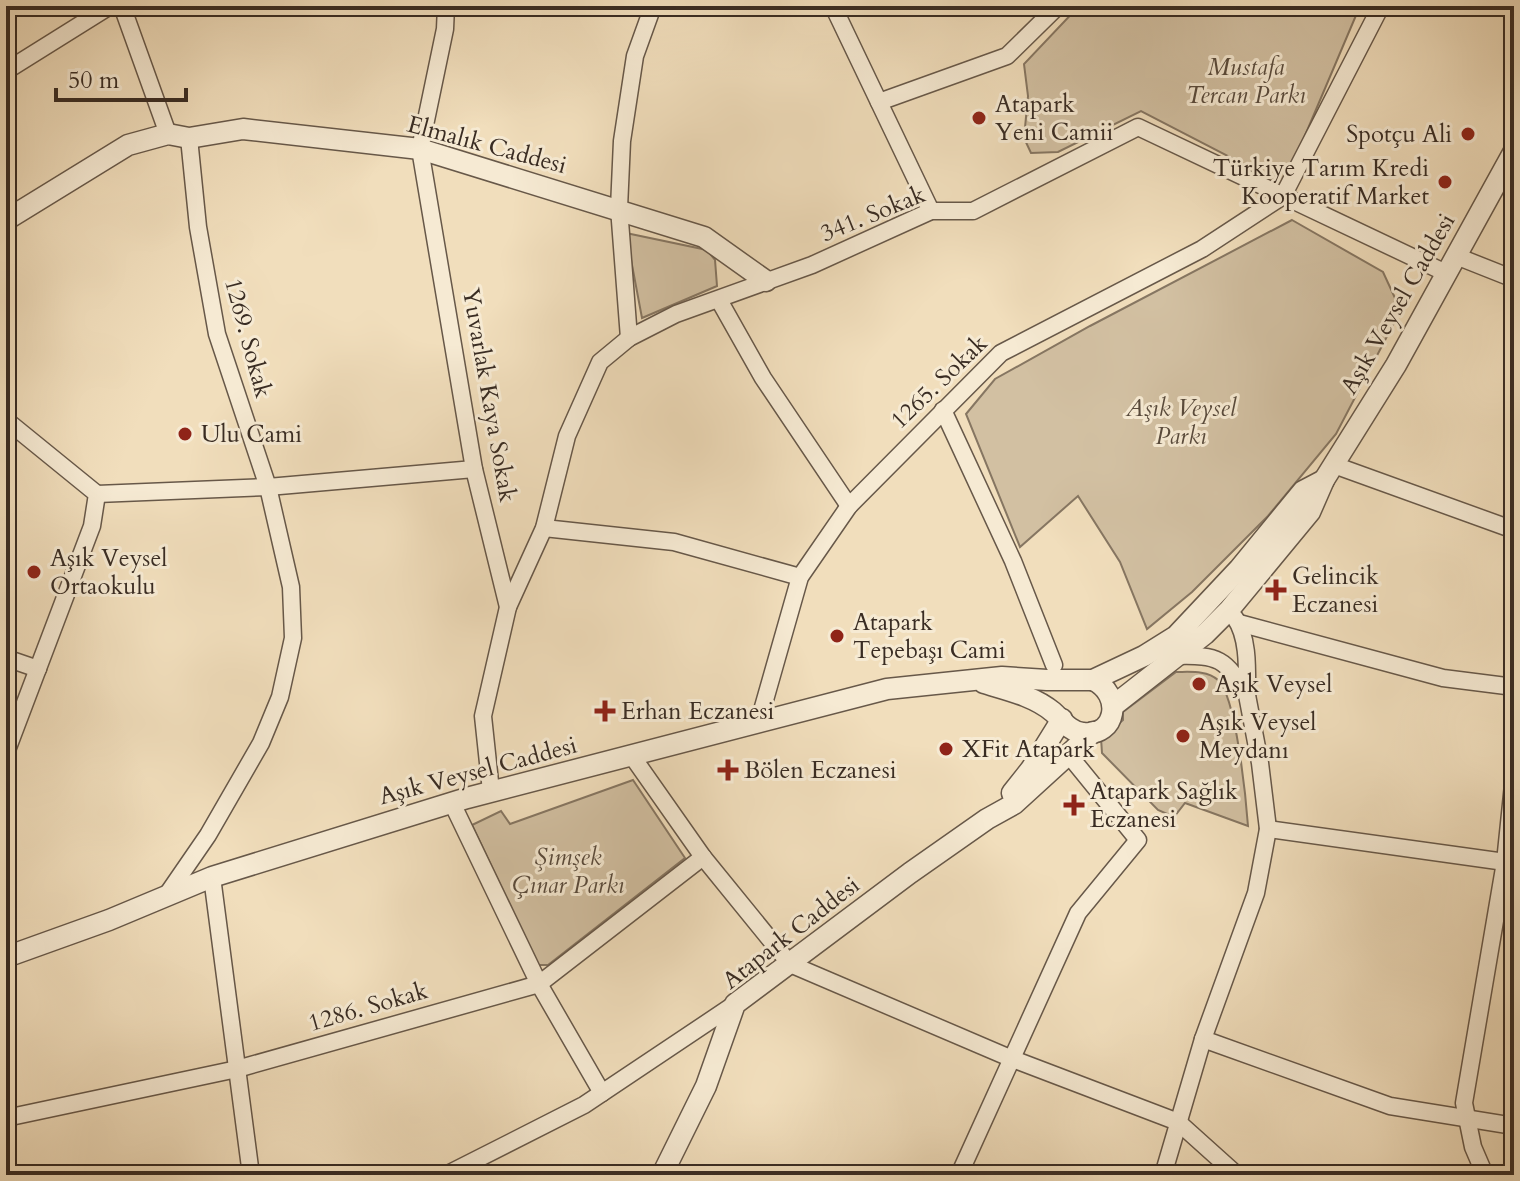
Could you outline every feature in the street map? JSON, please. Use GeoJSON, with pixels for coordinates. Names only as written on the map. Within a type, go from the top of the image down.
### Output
{"type":"FeatureCollection","features":[{"type":"Feature","properties":{"kind":"street"},"geometry":{"type":"LineString","coordinates":[[6,71],[110,6]]}},
{"type":"Feature","properties":{"kind":"street"},"geometry":{"type":"LineString","coordinates":[[122,6],[168,134]]}},
{"type":"Feature","properties":{"kind":"street","name":"Yuvarlak Kaya Sokak"},"geometry":{"type":"LineString","coordinates":[[446,6],[445,29],[420,149],[474,469],[508,607],[483,716],[491,791]]}},
{"type":"Feature","properties":{"kind":"street"},"geometry":{"type":"LineString","coordinates":[[629,338],[619,208],[622,141],[635,56],[653,6]]}},
{"type":"Feature","properties":{"kind":"street"},"geometry":{"type":"LineString","coordinates":[[833,6],[931,211]]}},
{"type":"Feature","properties":{"kind":"street"},"geometry":{"type":"LineString","coordinates":[[879,102],[1007,56],[1058,6]]}},
{"type":"Feature","properties":{"kind":"street"},"geometry":{"type":"LineString","coordinates":[[1283,196],[1381,6]]}},
{"type":"Feature","properties":{"kind":"street","name":"341. Sokak"},"geometry":{"type":"LineString","coordinates":[[508,607],[544,528],[567,436],[600,362],[629,338],[676,314],[812,265],[931,211],[973,211],[1138,127],[1283,196],[1451,264],[1514,279]]}},
{"type":"Feature","properties":{"kind":"street","name":"Elmalık Caddesi"},"geometry":{"type":"LineString","coordinates":[[6,220],[128,145],[168,134],[189,138],[243,129],[420,149],[619,208],[704,237],[766,281]]}},
{"type":"Feature","properties":{"kind":"street","name":"1269. Sokak"},"geometry":{"type":"LineString","coordinates":[[166,896],[208,835],[261,743],[280,697],[293,638],[291,587],[268,487],[217,334],[198,227],[189,138]]}},
{"type":"Feature","properties":{"kind":"street","name":"Aşık Veysel Caddesi"},"geometry":{"type":"LineString","coordinates":[[976,681],[1019,694],[1048,708],[1076,731],[1093,732],[1108,723],[1113,706],[1205,634],[1234,616],[1310,512],[1329,472],[1396,365],[1514,151]]}},
{"type":"Feature","properties":{"kind":"street","name":"1265. Sokak"},"geometry":{"type":"LineString","coordinates":[[759,721],[800,577],[849,506],[943,410],[1001,353],[1202,249],[1283,196]]}},
{"type":"Feature","properties":{"kind":"street"},"geometry":{"type":"LineString","coordinates":[[719,300],[763,378],[849,506]]}},
{"type":"Feature","properties":{"kind":"street"},"geometry":{"type":"LineString","coordinates":[[943,410],[1013,561],[1054,665]]}},
{"type":"Feature","properties":{"kind":"street"},"geometry":{"type":"LineString","coordinates":[[6,420],[97,494],[268,487],[474,469]]}},
{"type":"Feature","properties":{"kind":"street"},"geometry":{"type":"LineString","coordinates":[[1329,472],[1514,530]]}},
{"type":"Feature","properties":{"kind":"street","name":"Aşık Veysel Caddesi"},"geometry":{"type":"LineString","coordinates":[[6,957],[109,920],[212,877],[491,791],[759,721],[887,689],[1002,677],[1084,680],[1144,656],[1176,636],[1239,569],[1303,491],[1329,472]]}},
{"type":"Feature","properties":{"kind":"street"},"geometry":{"type":"LineString","coordinates":[[6,753],[92,526],[97,494]]}},
{"type":"Feature","properties":{"kind":"street"},"geometry":{"type":"LineString","coordinates":[[544,528],[674,542],[800,577]]}},
{"type":"Feature","properties":{"kind":"street"},"geometry":{"type":"LineString","coordinates":[[1234,616],[1443,678],[1514,687]]}},
{"type":"Feature","properties":{"kind":"street"},"geometry":{"type":"LineString","coordinates":[[1163,1175],[1203,1039],[1256,893],[1268,829],[1247,695],[1247,658],[1234,616]]}},
{"type":"Feature","properties":{"kind":"street"},"geometry":{"type":"LineString","coordinates":[[1176,656],[1210,656],[1232,669],[1247,695]]}},
{"type":"Feature","properties":{"kind":"street"},"geometry":{"type":"LineString","coordinates":[[6,658],[38,669]]}},
{"type":"Feature","properties":{"kind":"street"},"geometry":{"type":"LineString","coordinates":[[1062,719],[1059,711],[1062,693],[1084,680],[1107,689],[1113,706]]}},
{"type":"Feature","properties":{"kind":"street","name":"Atapark Caddesi"},"geometry":{"type":"LineString","coordinates":[[987,819],[1031,769],[1062,719]]}},
{"type":"Feature","properties":{"kind":"street","name":"Atapark Caddesi"},"geometry":{"type":"LineString","coordinates":[[662,1175],[706,1086],[735,1004],[987,819],[1014,804],[1093,732]]}},
{"type":"Feature","properties":{"kind":"street"},"geometry":{"type":"LineString","coordinates":[[959,1175],[1078,913],[1138,840],[1068,754]]}},
{"type":"Feature","properties":{"kind":"street"},"geometry":{"type":"LineString","coordinates":[[632,756],[703,857],[790,964],[1010,1058],[1178,1122],[1237,1175]]}},
{"type":"Feature","properties":{"kind":"street"},"geometry":{"type":"LineString","coordinates":[[1485,1175],[1473,1147],[1464,1103],[1505,862],[1514,775]]}},
{"type":"Feature","properties":{"kind":"street"},"geometry":{"type":"LineString","coordinates":[[452,803],[539,984],[602,1093]]}},
{"type":"Feature","properties":{"kind":"street"},"geometry":{"type":"LineString","coordinates":[[1268,829],[1505,862]]}},
{"type":"Feature","properties":{"kind":"street","name":"1286. Sokak"},"geometry":{"type":"LineString","coordinates":[[6,1118],[237,1069],[539,984],[703,857]]}},
{"type":"Feature","properties":{"kind":"street"},"geometry":{"type":"LineString","coordinates":[[212,877],[251,1175]]}},
{"type":"Feature","properties":{"kind":"street"},"geometry":{"type":"LineString","coordinates":[[446,1175],[584,1105],[735,1004]]}},
{"type":"Feature","properties":{"kind":"street"},"geometry":{"type":"LineString","coordinates":[[1203,1039],[1390,1106],[1514,1126]]}},
{"type":"Feature","properties":{"kind":"green space","name":"Mustafa Tercan Parkı"},"geometry":{"type":"Polygon","coordinates":[[[1079,6],[1360,6],[1284,185],[1141,111],[1058,152],[1031,153],[1024,138],[1028,96],[1024,64],[1079,6]]]}},
{"type":"Feature","properties":{"kind":"green space","name":"Aşık Veysel Parkı"},"geometry":{"type":"Polygon","coordinates":[[[1292,220],[1383,272],[1395,298],[1394,323],[1336,434],[1268,516],[1192,592],[1147,629],[1120,562],[1078,496],[1020,547],[966,414],[995,379],[1292,220]]]}},
{"type":"Feature","properties":{"kind":"green space"},"geometry":{"type":"Polygon","coordinates":[[[626,233],[707,250],[715,260],[717,286],[642,318],[626,233]]]}},
{"type":"Feature","properties":{"kind":"green space"},"geometry":{"type":"Polygon","coordinates":[[[1176,672],[1209,675],[1218,680],[1224,690],[1235,726],[1248,826],[1185,803],[1174,817],[1158,810],[1102,753],[1101,738],[1123,720],[1123,712],[1176,672]]]}},
{"type":"Feature","properties":{"kind":"green space","name":"Şimşek Çınar Parkı"},"geometry":{"type":"Polygon","coordinates":[[[633,780],[685,858],[548,965],[538,965],[472,825],[501,811],[510,824],[633,780]]]}},
{"type":"Feature","properties":{"kind":"place","name":"Atapark Yeni Camii"},"geometry":{"type":"Point","coordinates":[979,118]}},
{"type":"Feature","properties":{"kind":"place","name":"Spotçu Ali"},"geometry":{"type":"Point","coordinates":[1468,134]}},
{"type":"Feature","properties":{"kind":"place","name":"Türkiye Tarım Kredi Kooperatif Market"},"geometry":{"type":"Point","coordinates":[1445,182]}},
{"type":"Feature","properties":{"kind":"place","name":"Ulu Cami"},"geometry":{"type":"Point","coordinates":[185,434]}},
{"type":"Feature","properties":{"kind":"place","name":"Aşık Veysel Ortaokulu"},"geometry":{"type":"Point","coordinates":[34,572]}},
{"type":"Feature","properties":{"kind":"place","name":"Gelincik Eczanesi"},"geometry":{"type":"Point","coordinates":[1276,590]}},
{"type":"Feature","properties":{"kind":"place","name":"Atapark Tepebaşı Cami"},"geometry":{"type":"Point","coordinates":[837,636]}},
{"type":"Feature","properties":{"kind":"place","name":"Aşık Veysel"},"geometry":{"type":"Point","coordinates":[1199,684]}},
{"type":"Feature","properties":{"kind":"place","name":"Erhan Eczanesi"},"geometry":{"type":"Point","coordinates":[605,711]}},
{"type":"Feature","properties":{"kind":"place","name":"Aşık Veysel Meydanı"},"geometry":{"type":"Point","coordinates":[1183,736]}},
{"type":"Feature","properties":{"kind":"place","name":"XFit Atapark"},"geometry":{"type":"Point","coordinates":[946,749]}},
{"type":"Feature","properties":{"kind":"place","name":"Bölen Eczanesi"},"geometry":{"type":"Point","coordinates":[728,770]}},
{"type":"Feature","properties":{"kind":"place","name":"Atapark Sağlık Eczanesi"},"geometry":{"type":"Point","coordinates":[1074,805]}}]}
